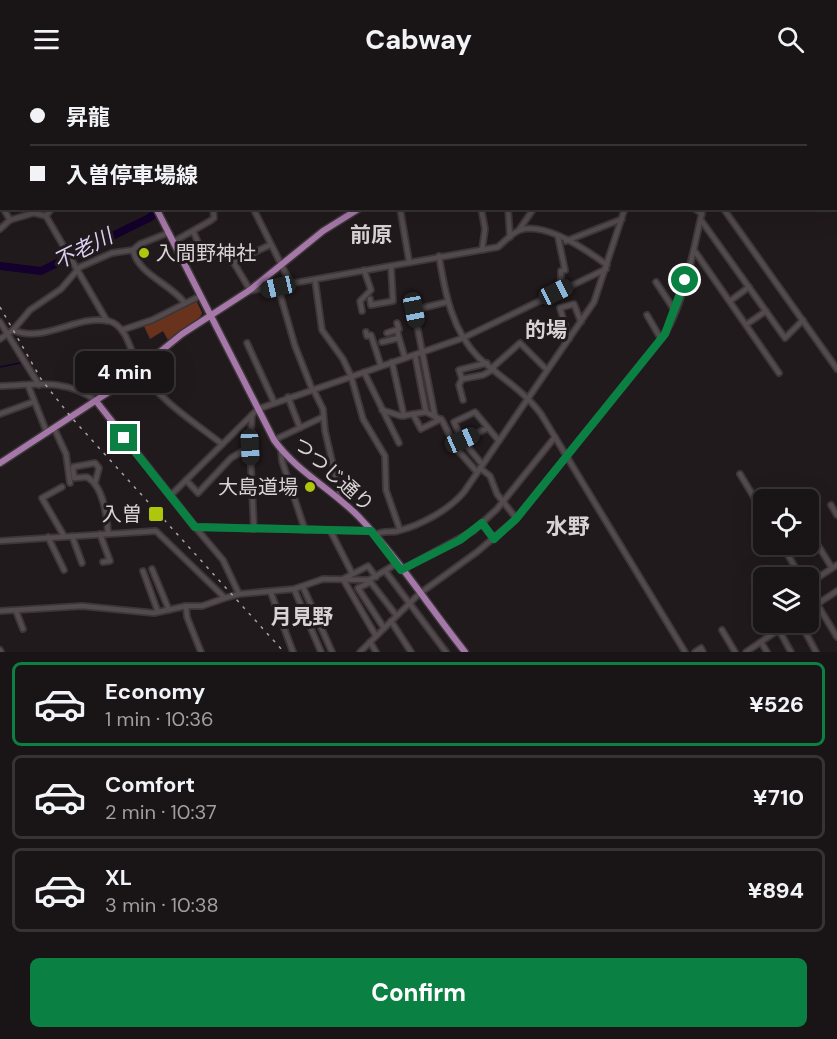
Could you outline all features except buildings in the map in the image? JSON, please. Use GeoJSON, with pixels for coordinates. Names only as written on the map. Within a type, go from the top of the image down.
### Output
{"type":"FeatureCollection","features":[{"type":"Feature","properties":{"kind":"main road"},"geometry":{"type":"LineString","coordinates":[[0,463],[96,401],[182,334],[249,290],[322,231],[357,210]]}},
{"type":"Feature","properties":{"kind":"main road","name":"つつじ通り"},"geometry":{"type":"LineString","coordinates":[[157,211],[274,440],[303,471],[341,500],[373,533],[465,652]]}},
{"type":"Feature","properties":{"kind":"main road"},"geometry":{"type":"LineString","coordinates":[[96,401],[195,527]]}},
{"type":"Feature","properties":{"kind":"street"},"geometry":{"type":"LineString","coordinates":[[47,78],[62,78]]}},
{"type":"Feature","properties":{"kind":"street"},"geometry":{"type":"LineString","coordinates":[[3,210],[10,220]]}},
{"type":"Feature","properties":{"kind":"street"},"geometry":{"type":"LineString","coordinates":[[46,216],[50,210]]}},
{"type":"Feature","properties":{"kind":"street"},"geometry":{"type":"LineString","coordinates":[[173,242],[214,218],[213,210]]}},
{"type":"Feature","properties":{"kind":"street"},"geometry":{"type":"LineString","coordinates":[[255,210],[272,242],[270,245],[291,284]]}},
{"type":"Feature","properties":{"kind":"street"},"geometry":{"type":"LineString","coordinates":[[400,210],[409,261]]}},
{"type":"Feature","properties":{"kind":"street"},"geometry":{"type":"LineString","coordinates":[[481,210],[485,229],[482,250]]}},
{"type":"Feature","properties":{"kind":"street"},"geometry":{"type":"LineString","coordinates":[[508,210],[510,237]]}},
{"type":"Feature","properties":{"kind":"street"},"geometry":{"type":"LineString","coordinates":[[193,231],[205,258],[225,248],[249,290],[254,292],[409,261],[498,247],[519,230],[533,210]]}},
{"type":"Feature","properties":{"kind":"street"},"geometry":{"type":"LineString","coordinates":[[195,527],[373,533],[400,530],[455,503],[594,302],[624,210]]}},
{"type":"Feature","properties":{"kind":"street"},"geometry":{"type":"LineString","coordinates":[[724,210],[837,369]]}},
{"type":"Feature","properties":{"kind":"street"},"geometry":{"type":"LineString","coordinates":[[0,229],[10,220],[34,213],[46,216],[107,321],[122,330],[140,369],[163,396],[222,444]]}},
{"type":"Feature","properties":{"kind":"street"},"geometry":{"type":"LineString","coordinates":[[360,652],[419,594],[494,539],[516,518],[662,339],[675,311],[694,250],[702,214]]}},
{"type":"Feature","properties":{"kind":"street"},"geometry":{"type":"LineString","coordinates":[[702,214],[785,338],[803,320]]}},
{"type":"Feature","properties":{"kind":"street"},"geometry":{"type":"LineString","coordinates":[[566,241],[622,219]]}},
{"type":"Feature","properties":{"kind":"street"},"geometry":{"type":"LineString","coordinates":[[519,230],[539,230],[558,237],[584,249],[606,267]]}},
{"type":"Feature","properties":{"kind":"street"},"geometry":{"type":"LineString","coordinates":[[0,339],[13,330],[26,313],[61,289],[78,270],[112,253],[134,250],[140,244],[168,233]]}},
{"type":"Feature","properties":{"kind":"street"},"geometry":{"type":"LineString","coordinates":[[558,237],[565,270],[561,272],[561,283],[567,287]]}},
{"type":"Feature","properties":{"kind":"street"},"geometry":{"type":"LineString","coordinates":[[233,262],[270,245]]}},
{"type":"Feature","properties":{"kind":"street"},"geometry":{"type":"LineString","coordinates":[[134,250],[140,266],[166,284],[184,302]]}},
{"type":"Feature","properties":{"kind":"street"},"geometry":{"type":"LineString","coordinates":[[694,250],[779,373]]}},
{"type":"Feature","properties":{"kind":"street"},"geometry":{"type":"LineString","coordinates":[[439,256],[447,302],[463,338],[487,363],[529,399],[555,436],[685,652]]}},
{"type":"Feature","properties":{"kind":"street"},"geometry":{"type":"LineString","coordinates":[[370,299],[371,305],[393,301],[391,266]]}},
{"type":"Feature","properties":{"kind":"street"},"geometry":{"type":"LineString","coordinates":[[170,496],[258,409],[463,338],[606,267]]}},
{"type":"Feature","properties":{"kind":"street"},"geometry":{"type":"LineString","coordinates":[[362,311],[360,301],[370,290],[364,270]]}},
{"type":"Feature","properties":{"kind":"street"},"geometry":{"type":"LineString","coordinates":[[315,280],[322,330],[351,376],[363,418],[385,456],[386,490],[400,530]]}},
{"type":"Feature","properties":{"kind":"street"},"geometry":{"type":"LineString","coordinates":[[656,282],[675,311]]}},
{"type":"Feature","properties":{"kind":"street"},"geometry":{"type":"LineString","coordinates":[[278,287],[295,346],[323,417],[341,500]]}},
{"type":"Feature","properties":{"kind":"street"},"geometry":{"type":"LineString","coordinates":[[730,301],[749,287]]}},
{"type":"Feature","properties":{"kind":"street"},"geometry":{"type":"LineString","coordinates":[[122,330],[152,320],[200,296]]}},
{"type":"Feature","properties":{"kind":"street"},"geometry":{"type":"LineString","coordinates":[[447,302],[414,310],[438,418],[456,448],[490,476],[503,501],[516,518]]}},
{"type":"Feature","properties":{"kind":"street"},"geometry":{"type":"LineString","coordinates":[[569,339],[560,308],[574,304],[581,322]]}},
{"type":"Feature","properties":{"kind":"street"},"geometry":{"type":"LineString","coordinates":[[747,324],[766,311]]}},
{"type":"Feature","properties":{"kind":"street"},"geometry":{"type":"LineString","coordinates":[[647,315],[662,339]]}},
{"type":"Feature","properties":{"kind":"street"},"geometry":{"type":"LineString","coordinates":[[13,330],[41,333],[80,323],[107,321]]}},
{"type":"Feature","properties":{"kind":"street"},"geometry":{"type":"LineString","coordinates":[[0,322],[39,385]]}},
{"type":"Feature","properties":{"kind":"street"},"geometry":{"type":"LineString","coordinates":[[398,323],[399,329],[397,330],[405,358]]}},
{"type":"Feature","properties":{"kind":"street"},"geometry":{"type":"LineString","coordinates":[[387,333],[397,330]]}},
{"type":"Feature","properties":{"kind":"street"},"geometry":{"type":"LineString","coordinates":[[366,332],[367,336],[371,335],[381,366]]}},
{"type":"Feature","properties":{"kind":"street"},"geometry":{"type":"LineString","coordinates":[[382,342],[399,338]]}},
{"type":"Feature","properties":{"kind":"street"},"geometry":{"type":"LineString","coordinates":[[247,343],[274,402]]}},
{"type":"Feature","properties":{"kind":"street"},"geometry":{"type":"LineString","coordinates":[[462,380],[483,375],[520,343],[547,370]]}},
{"type":"Feature","properties":{"kind":"street"},"geometry":{"type":"LineString","coordinates":[[415,355],[426,412]]}},
{"type":"Feature","properties":{"kind":"street"},"geometry":{"type":"LineString","coordinates":[[392,362],[404,416]]}},
{"type":"Feature","properties":{"kind":"street"},"geometry":{"type":"LineString","coordinates":[[463,400],[459,385],[462,380],[459,370],[487,363]]}},
{"type":"Feature","properties":{"kind":"street"},"geometry":{"type":"LineString","coordinates":[[364,372],[399,443]]}},
{"type":"Feature","properties":{"kind":"street"},"geometry":{"type":"LineString","coordinates":[[28,385],[47,433]]}},
{"type":"Feature","properties":{"kind":"street"},"geometry":{"type":"LineString","coordinates":[[0,386],[70,386],[96,401]]}},
{"type":"Feature","properties":{"kind":"street"},"geometry":{"type":"LineString","coordinates":[[288,397],[300,428]]}},
{"type":"Feature","properties":{"kind":"street"},"geometry":{"type":"LineString","coordinates":[[0,414],[33,402]]}},
{"type":"Feature","properties":{"kind":"street"},"geometry":{"type":"LineString","coordinates":[[382,410],[404,416],[426,412],[438,418]]}},
{"type":"Feature","properties":{"kind":"street"},"geometry":{"type":"LineString","coordinates":[[480,468],[462,440],[454,422],[475,412],[499,441]]}},
{"type":"Feature","properties":{"kind":"street"},"geometry":{"type":"LineString","coordinates":[[252,414],[250,447],[254,529]]}},
{"type":"Feature","properties":{"kind":"street"},"geometry":{"type":"LineString","coordinates":[[413,414],[421,429],[438,418]]}},
{"type":"Feature","properties":{"kind":"street"},"geometry":{"type":"LineString","coordinates":[[274,440],[323,417]]}},
{"type":"Feature","properties":{"kind":"street"},"geometry":{"type":"LineString","coordinates":[[54,428],[66,454],[70,483]]}},
{"type":"Feature","properties":{"kind":"street"},"geometry":{"type":"LineString","coordinates":[[462,440],[488,428]]}},
{"type":"Feature","properties":{"kind":"street"},"geometry":{"type":"LineString","coordinates":[[384,628],[358,588],[386,572],[460,540],[482,523],[503,501],[555,436]]}},
{"type":"Feature","properties":{"kind":"street"},"geometry":{"type":"LineString","coordinates":[[186,480],[198,493],[231,458],[250,447]]}},
{"type":"Feature","properties":{"kind":"street"},"geometry":{"type":"LineString","coordinates":[[281,449],[282,461],[305,530]]}},
{"type":"Feature","properties":{"kind":"street"},"geometry":{"type":"LineString","coordinates":[[97,473],[74,478],[73,467],[96,463],[99,468],[95,483],[107,515],[108,533]]}},
{"type":"Feature","properties":{"kind":"street"},"geometry":{"type":"LineString","coordinates":[[740,474],[753,496]]}},
{"type":"Feature","properties":{"kind":"street"},"geometry":{"type":"LineString","coordinates":[[87,477],[95,483]]}},
{"type":"Feature","properties":{"kind":"street"},"geometry":{"type":"LineString","coordinates":[[62,487],[42,498],[64,536]]}},
{"type":"Feature","properties":{"kind":"street"},"geometry":{"type":"LineString","coordinates":[[831,506],[837,515]]}},
{"type":"Feature","properties":{"kind":"street"},"geometry":{"type":"LineString","coordinates":[[482,523],[494,539]]}},
{"type":"Feature","properties":{"kind":"street"},"geometry":{"type":"LineString","coordinates":[[195,527],[223,560],[239,594]]}},
{"type":"Feature","properties":{"kind":"street"},"geometry":{"type":"LineString","coordinates":[[330,530],[352,573]]}},
{"type":"Feature","properties":{"kind":"street"},"geometry":{"type":"LineString","coordinates":[[0,541],[108,533],[158,532],[225,598]]}},
{"type":"Feature","properties":{"kind":"street"},"geometry":{"type":"LineString","coordinates":[[100,534],[110,561],[103,561]]}},
{"type":"Feature","properties":{"kind":"street"},"geometry":{"type":"LineString","coordinates":[[72,536],[82,563]]}},
{"type":"Feature","properties":{"kind":"street"},"geometry":{"type":"LineString","coordinates":[[48,537],[64,570]]}},
{"type":"Feature","properties":{"kind":"street"},"geometry":{"type":"LineString","coordinates":[[819,544],[835,566],[819,577]]}},
{"type":"Feature","properties":{"kind":"street"},"geometry":{"type":"LineString","coordinates":[[344,579],[368,566],[376,577]]}},
{"type":"Feature","properties":{"kind":"street"},"geometry":{"type":"LineString","coordinates":[[152,569],[169,610]]}},
{"type":"Feature","properties":{"kind":"street"},"geometry":{"type":"LineString","coordinates":[[143,571],[158,612]]}},
{"type":"Feature","properties":{"kind":"street"},"geometry":{"type":"LineString","coordinates":[[386,572],[446,652]]}},
{"type":"Feature","properties":{"kind":"street"},"geometry":{"type":"LineString","coordinates":[[0,611],[82,606],[158,612],[186,606],[202,606],[239,594],[271,593],[294,589],[323,579],[344,579],[370,581],[396,615]]}},
{"type":"Feature","properties":{"kind":"street"},"geometry":{"type":"LineString","coordinates":[[344,579],[376,636]]}},
{"type":"Feature","properties":{"kind":"street"},"geometry":{"type":"LineString","coordinates":[[303,587],[332,652]]}},
{"type":"Feature","properties":{"kind":"street"},"geometry":{"type":"LineString","coordinates":[[294,589],[321,652]]}},
{"type":"Feature","properties":{"kind":"street"},"geometry":{"type":"LineString","coordinates":[[271,593],[293,652]]}},
{"type":"Feature","properties":{"kind":"street"},"geometry":{"type":"LineString","coordinates":[[819,603],[836,593]]}},
{"type":"Feature","properties":{"kind":"street"},"geometry":{"type":"LineString","coordinates":[[186,606],[187,617],[201,652]]}},
{"type":"Feature","properties":{"kind":"street"},"geometry":{"type":"LineString","coordinates":[[819,606],[837,637]]}},
{"type":"Feature","properties":{"kind":"street"},"geometry":{"type":"LineString","coordinates":[[16,611],[23,629]]}},
{"type":"Feature","properties":{"kind":"street"},"geometry":{"type":"LineString","coordinates":[[391,621],[411,652]]}},
{"type":"Feature","properties":{"kind":"street"},"geometry":{"type":"LineString","coordinates":[[722,630],[735,652]]}},
{"type":"Feature","properties":{"kind":"street"},"geometry":{"type":"LineString","coordinates":[[747,652],[774,633]]}},
{"type":"Feature","properties":{"kind":"street"},"geometry":{"type":"LineString","coordinates":[[781,633],[791,652]]}},
{"type":"Feature","properties":{"kind":"street"},"geometry":{"type":"LineString","coordinates":[[806,633],[816,652]]}},
{"type":"Feature","properties":{"kind":"street"},"geometry":{"type":"LineString","coordinates":[[370,642],[376,652]]}},
{"type":"Feature","properties":{"kind":"street"},"geometry":{"type":"LineString","coordinates":[[761,642],[767,652]]}},
{"type":"Feature","properties":{"kind":"street"},"geometry":{"type":"LineString","coordinates":[[695,652],[700,648],[703,652]]}},
{"type":"Feature","properties":{"kind":"shaded area"},"geometry":{"type":"Polygon","coordinates":[[[196,300],[202,313],[200,317],[168,340],[163,331],[150,339],[144,326],[196,300]]]}},
{"type":"Feature","properties":{"kind":"waterway","name":"不老川"},"geometry":{"type":"LineString","coordinates":[[0,266],[41,271],[149,218],[159,210]]}},
{"type":"Feature","properties":{"kind":"waterway"},"geometry":{"type":"LineString","coordinates":[[0,367],[20,363]]}},
{"type":"Feature","properties":{"kind":"railway"},"geometry":{"type":"LineString","coordinates":[[0,307],[41,379],[71,417],[284,652]]}},
{"type":"Feature","properties":{"kind":"place","name":"入間野神社"},"geometry":{"type":"Point","coordinates":[144,253]}},
{"type":"Feature","properties":{"kind":"place","name":"大島道場"},"geometry":{"type":"Point","coordinates":[310,487]}},
{"type":"Feature","properties":{"kind":"place","name":"入曽"},"geometry":{"type":"Point","coordinates":[156,514]}},
{"type":"Feature","properties":{"kind":"district","name":"前原"},"geometry":{"type":"Point","coordinates":[371,235]}},
{"type":"Feature","properties":{"kind":"district","name":"的場"},"geometry":{"type":"Point","coordinates":[546,330]}},
{"type":"Feature","properties":{"kind":"district","name":"水野"},"geometry":{"type":"Point","coordinates":[568,526]}},
{"type":"Feature","properties":{"kind":"district","name":"月見野"},"geometry":{"type":"Point","coordinates":[302,617]}},
{"type":"Feature","properties":{"kind":"route"},"geometry":{"type":"LineString","coordinates":[[124,438],[195,527],[371,531],[401,570],[460,540],[482,523],[494,539],[516,519],[665,334],[685,280]]}}]}
